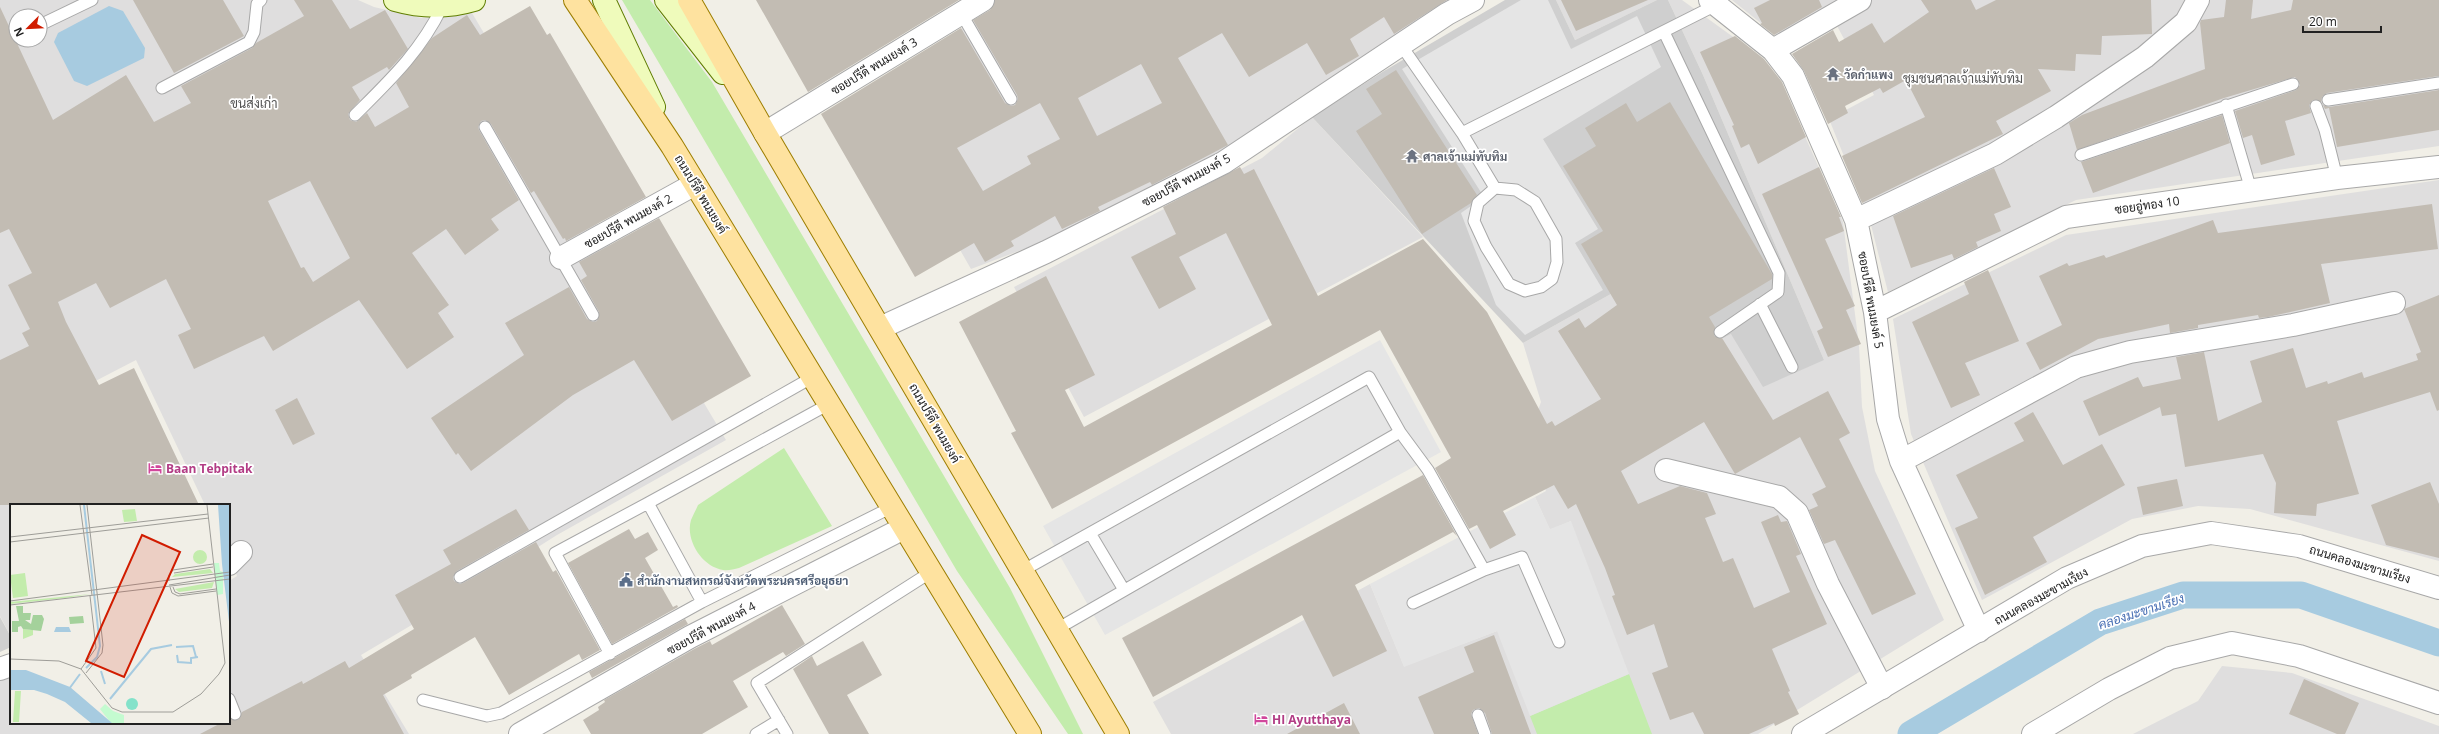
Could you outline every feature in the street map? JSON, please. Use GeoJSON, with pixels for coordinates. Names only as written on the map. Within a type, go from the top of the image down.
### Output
{"type":"FeatureCollection","features":[{"type":"Feature","properties":{"kind":"main road"},"geometry":{"type":"LineString","coordinates":[[395,0],[418,6],[442,7],[474,0]]}},
{"type":"Feature","properties":{"kind":"main road","name":"ถนนปรีดี พนมยงค์"},"geometry":{"type":"LineString","coordinates":[[575,0],[672,146],[1030,734]]}},
{"type":"Feature","properties":{"kind":"main road","name":"ถนนปรีดี พนมยงค์"},"geometry":{"type":"LineString","coordinates":[[604,0],[672,146]]}},
{"type":"Feature","properties":{"kind":"main road","name":"ถนนปรีดี พนมยงค์"},"geometry":{"type":"LineString","coordinates":[[666,0],[752,111]]}},
{"type":"Feature","properties":{"kind":"main road","name":"ถนนปรีดี พนมยงค์"},"geometry":{"type":"LineString","coordinates":[[689,0],[764,133],[1118,734]]}},
{"type":"Feature","properties":{"kind":"street","name":"ซอยปรีดี พนมยงค์ 3"},"geometry":{"type":"LineString","coordinates":[[764,133],[983,0]]}},
{"type":"Feature","properties":{"kind":"street","name":"ซอยปรีดี พนมยงค์ 5"},"geometry":{"type":"LineString","coordinates":[[880,328],[1046,252],[1222,163],[1447,14],[1473,0]]}},
{"type":"Feature","properties":{"kind":"street"},"geometry":{"type":"LineString","coordinates":[[1773,50],[1860,0]]}},
{"type":"Feature","properties":{"kind":"street"},"geometry":{"type":"LineString","coordinates":[[1856,220],[1995,154],[2056,116],[2145,57],[2186,22],[2198,0]]}},
{"type":"Feature","properties":{"kind":"street","name":"ซอยปรีดี พนมยงค์ 5"},"geometry":{"type":"LineString","coordinates":[[1718,3],[1773,50],[1793,76],[1856,220],[1875,312],[1888,419],[1901,461],[1978,631]]}},
{"type":"Feature","properties":{"kind":"street","name":"ซอยอู่ทอง 10"},"geometry":{"type":"LineString","coordinates":[[1875,312],[2066,217],[2336,178],[2439,167]]}},
{"type":"Feature","properties":{"kind":"street","name":"ซอยปรีดี พนมยงค์ 2"},"geometry":{"type":"LineString","coordinates":[[561,258],[695,184]]}},
{"type":"Feature","properties":{"kind":"street"},"geometry":{"type":"LineString","coordinates":[[1901,461],[2076,367],[2130,352],[2293,325],[2394,302]]}},
{"type":"Feature","properties":{"kind":"street"},"geometry":{"type":"LineString","coordinates":[[1666,470],[1779,497],[1797,512],[1828,584],[1882,688]]}},
{"type":"Feature","properties":{"kind":"street","name":"ซอยปรีดี พนมยงค์ 4"},"geometry":{"type":"LineString","coordinates":[[520,734],[690,637],[904,528]]}},
{"type":"Feature","properties":{"kind":"street","name":"ถนนคลองมะขามเรียง"},"geometry":{"type":"LineString","coordinates":[[1803,734],[2067,578],[2142,546],[2211,533],[2299,546],[2439,588]]}},
{"type":"Feature","properties":{"kind":"street"},"geometry":{"type":"LineString","coordinates":[[2033,734],[2109,689],[2170,658],[2232,643],[2299,656],[2439,703]]}},
{"type":"Feature","properties":{"kind":"street"},"geometry":{"type":"LineString","coordinates":[[0,669],[10,665]]}},
{"type":"Feature","properties":{"kind":"lane"},"geometry":{"type":"LineString","coordinates":[[48,21],[92,0]]}},
{"type":"Feature","properties":{"kind":"lane"},"geometry":{"type":"LineString","coordinates":[[162,88],[249,42],[254,32],[257,4],[262,0]]}},
{"type":"Feature","properties":{"kind":"lane"},"geometry":{"type":"LineString","coordinates":[[1462,133],[1664,32],[1718,3]]}},
{"type":"Feature","properties":{"kind":"lane"},"geometry":{"type":"LineString","coordinates":[[355,115],[412,56],[430,33],[442,7]]}},
{"type":"Feature","properties":{"kind":"lane"},"geometry":{"type":"LineString","coordinates":[[961,13],[1011,99]]}},
{"type":"Feature","properties":{"kind":"lane"},"geometry":{"type":"LineString","coordinates":[[1664,32],[1779,273],[1778,292],[1720,332]]}},
{"type":"Feature","properties":{"kind":"lane"},"geometry":{"type":"LineString","coordinates":[[1401,45],[1462,133],[1495,188]]}},
{"type":"Feature","properties":{"kind":"lane"},"geometry":{"type":"LineString","coordinates":[[2328,100],[2439,83]]}},
{"type":"Feature","properties":{"kind":"lane"},"geometry":{"type":"LineString","coordinates":[[2081,155],[2226,105],[2293,84]]}},
{"type":"Feature","properties":{"kind":"lane"},"geometry":{"type":"LineString","coordinates":[[2226,105],[2251,190]]}},
{"type":"Feature","properties":{"kind":"lane"},"geometry":{"type":"LineString","coordinates":[[2316,106],[2325,130],[2336,178]]}},
{"type":"Feature","properties":{"kind":"lane"},"geometry":{"type":"LineString","coordinates":[[485,127],[593,315]]}},
{"type":"Feature","properties":{"kind":"lane"},"geometry":{"type":"LineString","coordinates":[[1495,188],[1516,190],[1535,202],[1556,239],[1557,262],[1552,279],[1541,287],[1525,291],[1509,284],[1486,247],[1474,221],[1478,203],[1495,188]]}},
{"type":"Feature","properties":{"kind":"lane"},"geometry":{"type":"LineString","coordinates":[[1760,304],[1792,367]]}},
{"type":"Feature","properties":{"kind":"lane"},"geometry":{"type":"LineString","coordinates":[[460,577],[813,377]]}},
{"type":"Feature","properties":{"kind":"lane"},"geometry":{"type":"LineString","coordinates":[[1022,570],[1369,377],[1400,432],[1428,470],[1484,570]]}},
{"type":"Feature","properties":{"kind":"lane"},"geometry":{"type":"LineString","coordinates":[[610,654],[555,553],[830,404]]}},
{"type":"Feature","properties":{"kind":"lane"},"geometry":{"type":"LineString","coordinates":[[1057,629],[1400,432]]}},
{"type":"Feature","properties":{"kind":"lane"},"geometry":{"type":"LineString","coordinates":[[648,503],[702,602]]}},
{"type":"Feature","properties":{"kind":"lane"},"geometry":{"type":"LineString","coordinates":[[423,700],[487,716],[494,714],[610,654],[702,602],[892,507]]}},
{"type":"Feature","properties":{"kind":"lane"},"geometry":{"type":"LineString","coordinates":[[1090,533],[1124,590]]}},
{"type":"Feature","properties":{"kind":"lane"},"geometry":{"type":"LineString","coordinates":[[1413,604],[1484,570],[1522,557],[1559,642]]}},
{"type":"Feature","properties":{"kind":"lane"},"geometry":{"type":"LineString","coordinates":[[787,734],[757,683],[931,572]]}},
{"type":"Feature","properties":{"kind":"lane"},"geometry":{"type":"LineString","coordinates":[[230,702],[235,714]]}},
{"type":"Feature","properties":{"kind":"lane"},"geometry":{"type":"LineString","coordinates":[[1478,715],[1485,734]]}},
{"type":"Feature","properties":{"kind":"lane"},"geometry":{"type":"LineString","coordinates":[[756,734],[779,720]]}},
{"type":"Feature","properties":{"kind":"shaded area"},"geometry":{"type":"Polygon","coordinates":[[[0,0],[358,0],[374,7],[421,18],[472,13],[726,440],[557,535],[464,594],[361,655],[409,734],[0,734],[0,679],[10,675],[10,724],[230,724],[230,580],[237,576],[230,558],[230,504],[205,504],[136,360],[53,403],[11,504],[10,504],[10,635],[0,616],[0,0]]]}},
{"type":"Feature","properties":{"kind":"shaded area"},"geometry":{"type":"Polygon","coordinates":[[[1006,0],[1459,0],[1297,99],[1233,149],[1040,243],[971,269],[868,89],[1006,0]]]}},
{"type":"Feature","properties":{"kind":"shaded area"},"geometry":{"type":"Polygon","coordinates":[[[1505,0],[1556,0],[1575,40],[1657,0],[1668,0],[1703,75],[1824,360],[1763,387],[1731,334],[1670,366],[1618,290],[1523,343],[1312,117],[1384,71],[1505,0]]]}},
{"type":"Feature","properties":{"kind":"shaded area"},"geometry":{"type":"Polygon","coordinates":[[[1521,0],[1548,0],[1571,49],[1637,16],[1661,67],[1543,139],[1598,229],[1575,243],[1603,290],[1525,335],[1496,305],[1461,213],[1484,197],[1402,69],[1521,0]]]}},
{"type":"Feature","properties":{"kind":"shaded area"},"geometry":{"type":"Polygon","coordinates":[[[1556,0],[1657,0],[1575,40],[1556,0]]]}},
{"type":"Feature","properties":{"kind":"shaded area"},"geometry":{"type":"Polygon","coordinates":[[[1668,0],[1682,0],[1754,52],[1780,80],[1843,222],[1859,345],[1862,407],[1875,471],[1944,620],[1758,734],[1171,734],[1153,702],[1370,584],[1404,666],[1497,631],[1571,521],[1550,530],[1535,497],[1546,491],[1529,436],[1541,402],[1523,343],[1618,290],[1670,366],[1731,334],[1824,360],[1703,75],[1668,0]]]}},
{"type":"Feature","properties":{"kind":"shaded area"},"geometry":{"type":"Polygon","coordinates":[[[1732,0],[2439,0],[2439,146],[2076,200],[1888,292],[1870,221],[1829,119],[1874,95],[1828,9],[1778,37],[1732,0]]]}},
{"type":"Feature","properties":{"kind":"shaded area"},"geometry":{"type":"Polygon","coordinates":[[[1312,117],[1423,237],[1084,417],[1014,287],[1262,158],[1312,117]]]}},
{"type":"Feature","properties":{"kind":"shaded area"},"geometry":{"type":"Polygon","coordinates":[[[2439,180],[2439,561],[2250,509],[2198,506],[2132,519],[1982,600],[1911,434],[1893,319],[2066,235],[2439,180]]]}},
{"type":"Feature","properties":{"kind":"shaded area"},"geometry":{"type":"Polygon","coordinates":[[[1380,340],[1441,452],[1105,635],[1043,526],[1380,340]]]}},
{"type":"Feature","properties":{"kind":"shaded area"},"geometry":{"type":"Polygon","coordinates":[[[1535,497],[1550,529],[1571,521],[1629,674],[1530,716],[1497,631],[1404,667],[1370,584],[1535,497]]]}},
{"type":"Feature","properties":{"kind":"shaded area"},"geometry":{"type":"Polygon","coordinates":[[[0,617],[10,635],[10,647],[0,652],[0,617]]]}},
{"type":"Feature","properties":{"kind":"shaded area"},"geometry":{"type":"Polygon","coordinates":[[[2222,666],[2292,673],[2439,726],[2439,734],[2133,734],[2198,701],[2222,666]]]}},
{"type":"Feature","properties":{"kind":"green space"},"geometry":{"type":"Polygon","coordinates":[[[622,0],[650,0],[712,82],[1010,588],[1083,734],[1068,734],[957,571],[622,0]]]}},
{"type":"Feature","properties":{"kind":"green space"},"geometry":{"type":"Polygon","coordinates":[[[784,448],[832,526],[739,568],[723,570],[708,564],[697,551],[691,536],[691,520],[698,505],[784,448]]]}},
{"type":"Feature","properties":{"kind":"green space"},"geometry":{"type":"Polygon","coordinates":[[[1629,674],[1652,734],[1537,734],[1530,716],[1629,674]]]}},
{"type":"Feature","properties":{"kind":"water"},"geometry":{"type":"Polygon","coordinates":[[[109,6],[123,11],[145,48],[144,58],[87,86],[74,81],[54,42],[58,33],[109,6]]]}},
{"type":"Feature","properties":{"kind":"building"},"geometry":{"type":"Polygon","coordinates":[[[133,0],[223,0],[244,36],[174,73],[133,0]]]}},
{"type":"Feature","properties":{"kind":"building"},"geometry":{"type":"Polygon","coordinates":[[[294,0],[332,0],[350,29],[385,10],[408,49],[389,70],[387,67],[352,87],[360,100],[348,114],[350,120],[356,122],[367,113],[375,127],[409,107],[396,83],[432,38],[467,15],[480,35],[530,6],[547,35],[550,33],[646,197],[566,241],[565,238],[563,239],[534,191],[531,193],[491,124],[485,120],[481,121],[478,127],[479,130],[519,200],[491,219],[499,230],[465,255],[446,229],[412,253],[449,305],[438,313],[454,337],[407,369],[359,300],[273,351],[264,336],[194,369],[178,335],[191,329],[166,279],[110,308],[96,283],[58,302],[66,322],[99,385],[134,368],[199,504],[0,505],[0,360],[29,346],[22,333],[30,329],[8,285],[32,273],[9,229],[0,233],[0,7],[8,24],[8,48],[19,48],[53,120],[126,75],[154,122],[191,103],[181,86],[252,48],[256,43],[304,16],[294,0]],[[310,181],[268,201],[301,268],[304,267],[313,282],[350,258],[310,181]]]}},
{"type":"Feature","properties":{"kind":"building"},"geometry":{"type":"Polygon","coordinates":[[[756,0],[959,0],[808,92],[756,0]]]}},
{"type":"Feature","properties":{"kind":"building"},"geometry":{"type":"Polygon","coordinates":[[[995,0],[1447,0],[1394,34],[1384,17],[1350,39],[1359,56],[1326,75],[1307,43],[1249,77],[1222,33],[1178,58],[1228,145],[1152,185],[1150,182],[1098,207],[1100,211],[1062,229],[1055,216],[1011,241],[1014,246],[985,262],[974,243],[915,277],[821,114],[961,28],[1005,103],[1011,106],[1015,105],[1018,99],[1017,95],[973,20],[990,10],[995,0]],[[1141,64],[1078,98],[1097,136],[1162,103],[1141,64]],[[1040,103],[957,148],[983,191],[1031,164],[1027,156],[1060,139],[1040,103]]]}},
{"type":"Feature","properties":{"kind":"building"},"geometry":{"type":"Polygon","coordinates":[[[1561,0],[1648,0],[1576,31],[1561,0]]]}},
{"type":"Feature","properties":{"kind":"building"},"geometry":{"type":"Polygon","coordinates":[[[1770,0],[1819,0],[1822,7],[1774,35],[1760,24],[1762,23],[1754,8],[1770,0]]]}},
{"type":"Feature","properties":{"kind":"building"},"geometry":{"type":"Polygon","coordinates":[[[1921,0],[1971,0],[1976,10],[1996,0],[2151,0],[2152,34],[2102,36],[2101,55],[2076,54],[2075,71],[2038,69],[2051,91],[1996,121],[2003,134],[1862,203],[1842,156],[1925,117],[1906,80],[1883,93],[1880,88],[1845,106],[1848,113],[1828,124],[1804,71],[1792,54],[1833,30],[1839,42],[1872,23],[1884,43],[1929,12],[1921,0]]]}},
{"type":"Feature","properties":{"kind":"building"},"geometry":{"type":"Polygon","coordinates":[[[2226,0],[2253,0],[2251,19],[2291,10],[2293,0],[2439,0],[2439,76],[2327,93],[2322,97],[2321,102],[2313,100],[2309,105],[2311,113],[2285,121],[2295,155],[2261,165],[2252,135],[2243,138],[2235,111],[2296,90],[2300,85],[2295,77],[2224,98],[2077,150],[2069,123],[2082,115],[2205,69],[2200,23],[2201,20],[2224,17],[2226,0]]]}},
{"type":"Feature","properties":{"kind":"building"},"geometry":{"type":"Polygon","coordinates":[[[1735,36],[1764,59],[1782,82],[1806,137],[1758,164],[1749,144],[1741,148],[1732,126],[1734,125],[1700,52],[1735,36]]]}},
{"type":"Feature","properties":{"kind":"building","name":"ศาลเจ้าแม่ทับทิม"},"geometry":{"type":"Polygon","coordinates":[[[1396,70],[1477,195],[1471,203],[1422,234],[1356,131],[1382,114],[1366,89],[1396,70]]]}},
{"type":"Feature","properties":{"kind":"building"},"geometry":{"type":"Polygon","coordinates":[[[2439,90],[2439,130],[2337,147],[2329,108],[2325,109],[2323,105],[2329,107],[2439,90]]]}},
{"type":"Feature","properties":{"kind":"building"},"geometry":{"type":"Polygon","coordinates":[[[1670,102],[1772,274],[1772,279],[1709,317],[1715,327],[1714,336],[1722,338],[1773,420],[1828,391],[1850,433],[1839,439],[1916,594],[1872,615],[1835,540],[1824,544],[1809,510],[1818,506],[1812,494],[1826,487],[1800,437],[1735,474],[1704,422],[1621,471],[1638,504],[1680,486],[1707,493],[1716,514],[1705,518],[1723,562],[1733,558],[1754,608],[1790,592],[1761,522],[1778,515],[1781,522],[1787,521],[1801,554],[1796,556],[1827,624],[1772,649],[1790,691],[1788,692],[1799,714],[1775,726],[1774,723],[1749,734],[1704,734],[1693,712],[1670,720],[1652,673],[1668,667],[1654,624],[1627,635],[1612,596],[1615,595],[1605,568],[1576,504],[1568,509],[1554,485],[1503,511],[1516,535],[1490,549],[1477,525],[1469,529],[1435,468],[1451,458],[1380,330],[1052,509],[1011,433],[1016,431],[959,322],[1046,276],[1095,375],[1065,390],[1084,427],[1272,325],[1226,233],[1179,257],[1196,289],[1159,309],[1131,257],[1176,234],[1163,207],[1240,167],[1244,174],[1254,169],[1318,296],[1423,239],[1487,312],[1547,424],[1552,421],[1555,426],[1601,399],[1558,331],[1579,318],[1585,328],[1617,305],[1581,244],[1603,231],[1563,166],[1596,146],[1585,128],[1626,103],[1637,122],[1670,102]]]}},
{"type":"Feature","properties":{"kind":"building"},"geometry":{"type":"Polygon","coordinates":[[[2222,115],[2230,143],[2093,193],[2081,162],[2222,115]]]}},
{"type":"Feature","properties":{"kind":"building"},"geometry":{"type":"Polygon","coordinates":[[[1819,167],[1841,217],[1839,217],[1844,231],[1825,239],[1855,306],[1846,310],[1861,344],[1828,357],[1817,331],[1823,328],[1762,194],[1819,167]]]}},
{"type":"Feature","properties":{"kind":"building"},"geometry":{"type":"Polygon","coordinates":[[[1994,168],[2011,207],[1994,214],[2001,231],[1976,242],[1978,247],[1954,259],[1952,254],[1911,268],[1893,216],[1994,168]]]}},
{"type":"Feature","properties":{"kind":"building"},"geometry":{"type":"Polygon","coordinates":[[[2432,204],[2438,249],[2321,264],[2330,303],[2268,317],[2259,318],[2258,315],[2198,325],[2198,328],[2170,333],[2169,324],[2098,339],[2040,370],[2026,343],[2062,325],[2039,276],[2067,263],[2069,266],[2104,255],[2106,258],[2213,220],[2218,233],[2432,204]]]}},
{"type":"Feature","properties":{"kind":"building"},"geometry":{"type":"Polygon","coordinates":[[[659,218],[751,376],[672,421],[634,360],[573,395],[471,471],[458,453],[456,455],[431,418],[524,355],[505,323],[569,287],[587,319],[593,322],[597,321],[599,312],[581,280],[587,276],[579,262],[659,218]]]}},
{"type":"Feature","properties":{"kind":"building"},"geometry":{"type":"Polygon","coordinates":[[[1988,270],[2019,341],[1965,363],[1980,395],[1951,408],[1912,322],[1969,294],[1964,282],[1988,270]]]}},
{"type":"Feature","properties":{"kind":"building"},"geometry":{"type":"Polygon","coordinates":[[[2439,295],[2439,410],[2437,411],[2430,392],[2337,421],[2359,494],[2317,504],[2316,516],[2274,513],[2276,483],[2263,454],[2185,467],[2176,414],[2162,416],[2160,407],[2099,436],[2083,401],[2138,377],[2143,387],[2181,379],[2176,357],[2204,352],[2218,421],[2262,402],[2250,361],[2293,348],[2306,388],[2327,381],[2328,384],[2362,372],[2364,378],[2418,360],[2416,354],[2421,352],[2404,309],[2439,295]]]}},
{"type":"Feature","properties":{"kind":"building"},"geometry":{"type":"Polygon","coordinates":[[[297,398],[315,434],[293,445],[275,410],[297,398]]]}},
{"type":"Feature","properties":{"kind":"building"},"geometry":{"type":"Polygon","coordinates":[[[2033,412],[2063,465],[2102,444],[2125,485],[2033,537],[2047,562],[1985,595],[1955,528],[1978,518],[1956,475],[2024,441],[2014,423],[2033,412]]]}},
{"type":"Feature","properties":{"kind":"building"},"geometry":{"type":"Polygon","coordinates":[[[1423,475],[1457,536],[1453,532],[1355,585],[1387,651],[1333,677],[1302,615],[1153,697],[1122,638],[1423,475]]]}},
{"type":"Feature","properties":{"kind":"building"},"geometry":{"type":"Polygon","coordinates":[[[2177,479],[2183,506],[2143,515],[2137,487],[2177,479]]]}},
{"type":"Feature","properties":{"kind":"building"},"geometry":{"type":"Polygon","coordinates":[[[2430,482],[2439,504],[2439,558],[2386,545],[2371,505],[2430,482]]]}},
{"type":"Feature","properties":{"kind":"building"},"geometry":{"type":"Polygon","coordinates":[[[516,509],[529,530],[457,571],[453,577],[454,581],[460,584],[463,583],[536,542],[553,572],[556,570],[600,650],[582,660],[579,654],[509,695],[475,637],[411,675],[412,678],[383,695],[404,734],[200,734],[219,724],[230,724],[230,718],[238,720],[242,712],[302,681],[303,684],[345,661],[349,668],[414,629],[395,595],[451,564],[443,550],[516,509]]]}},
{"type":"Feature","properties":{"kind":"building","name":"สํานักงานสหกรณ์จังหวัดพระนครศรีอยุธยา"},"geometry":{"type":"Polygon","coordinates":[[[629,529],[635,539],[648,532],[658,550],[645,558],[673,607],[677,605],[678,607],[612,644],[568,563],[629,529]]]}},
{"type":"Feature","properties":{"kind":"building"},"geometry":{"type":"Polygon","coordinates":[[[782,605],[805,644],[786,656],[783,652],[733,681],[748,707],[702,734],[591,734],[583,720],[599,710],[598,707],[605,702],[604,700],[696,648],[710,641],[712,645],[782,605]]]}},
{"type":"Feature","properties":{"kind":"building"},"geometry":{"type":"Polygon","coordinates":[[[685,619],[688,624],[592,678],[589,672],[685,619]]]}},
{"type":"Feature","properties":{"kind":"building"},"geometry":{"type":"Polygon","coordinates":[[[1494,635],[1531,734],[1492,734],[1485,713],[1479,708],[1473,710],[1471,714],[1478,734],[1434,734],[1418,697],[1474,672],[1464,647],[1494,635]]]}},
{"type":"Feature","properties":{"kind":"building"},"geometry":{"type":"Polygon","coordinates":[[[863,641],[882,675],[847,695],[869,734],[829,734],[793,669],[812,656],[817,666],[863,641]]]}},
{"type":"Feature","properties":{"kind":"building"},"geometry":{"type":"Polygon","coordinates":[[[2304,679],[2359,703],[2345,734],[2337,734],[2289,714],[2304,679]]]}},
{"type":"Feature","properties":{"kind":"building"},"geometry":{"type":"Polygon","coordinates":[[[1344,703],[1360,734],[1287,734],[1344,703]]]}},
{"type":"Feature","properties":{"kind":"waterway","name":"คลองมะขามเรียง"},"geometry":{"type":"LineString","coordinates":[[1911,734],[2100,622],[2183,595],[2301,595],[2439,643]]}},
{"type":"Feature","properties":{"kind":"place","name":"วัดกำแพง"},"geometry":{"type":"Point","coordinates":[1833,74]}},
{"type":"Feature","properties":{"kind":"place","name":"ศาลเจ้าแม่ทับทิม"},"geometry":{"type":"Point","coordinates":[1412,156]}},
{"type":"Feature","properties":{"kind":"place","name":"Baan Tebpitak"},"geometry":{"type":"Point","coordinates":[155,468]}},
{"type":"Feature","properties":{"kind":"place","name":"สํานักงานสหกรณ์จังหวัดพระนครศรีอยุธยา"},"geometry":{"type":"Point","coordinates":[626,580]}},
{"type":"Feature","properties":{"kind":"place","name":"HI Ayutthaya"},"geometry":{"type":"Point","coordinates":[1261,719]}},
{"type":"Feature","properties":{"kind":"district","name":"ชุมชนศาลเจ้าแม่ทับทิม"},"geometry":{"type":"Point","coordinates":[1963,78]}},
{"type":"Feature","properties":{"kind":"district","name":"ขนส่งเก่า"},"geometry":{"type":"Point","coordinates":[254,103]}}]}
